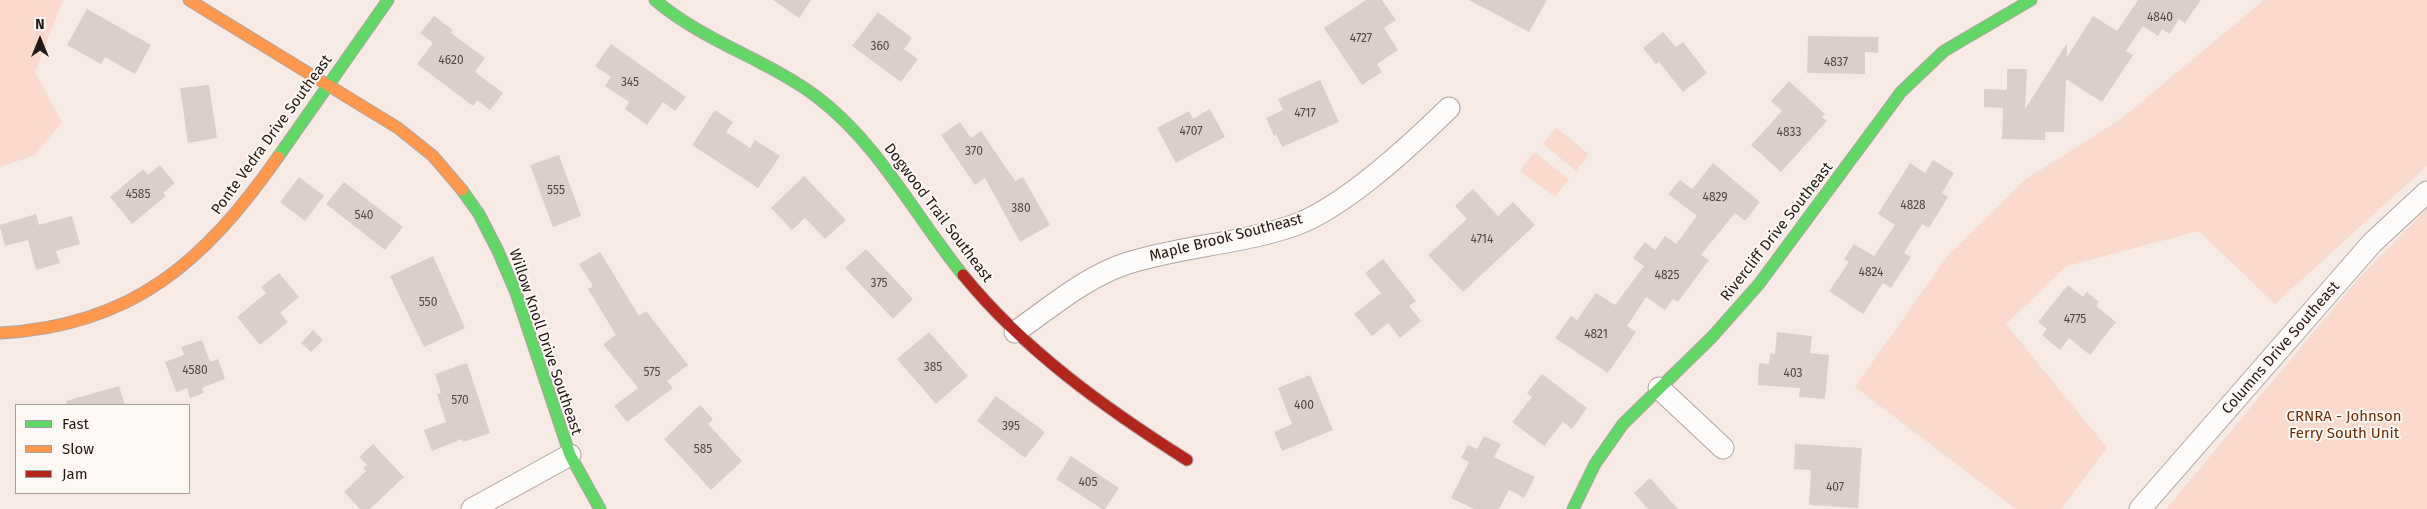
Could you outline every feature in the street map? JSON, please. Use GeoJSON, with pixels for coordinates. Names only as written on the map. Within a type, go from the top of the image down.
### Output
{"type":"FeatureCollection","features":[{"type":"Feature","properties":{"kind":"street","name":"Willow Knoll Drive Southeast"},"geometry":{"type":"LineString","coordinates":[[189,0],[398,128],[433,156],[458,184],[478,214],[498,251],[516,293],[570,455],[600,509]]}},
{"type":"Feature","properties":{"kind":"street","name":"Ponte Vedra Drive Southeast"},"geometry":{"type":"LineString","coordinates":[[0,333],[36,331],[78,322],[113,310],[164,281],[215,237],[264,176],[388,0]]}},
{"type":"Feature","properties":{"kind":"street","name":"Dogwood Trail Southeast"},"geometry":{"type":"LineString","coordinates":[[655,0],[666,10],[712,37],[794,81],[836,114],[873,151],[970,283],[1015,332],[1070,378],[1187,460]]}},
{"type":"Feature","properties":{"kind":"street","name":"Rivercliff Drive Southeast"},"geometry":{"type":"LineString","coordinates":[[1572,509],[1595,464],[1623,424],[1712,337],[1759,284],[1913,78],[1944,51],[2031,0]]}},
{"type":"Feature","properties":{"kind":"street","name":"Maple Brook Southeast"},"geometry":{"type":"LineString","coordinates":[[1015,332],[1091,280],[1124,265],[1171,252],[1296,224],[1330,208],[1412,142],[1449,108]]}},
{"type":"Feature","properties":{"kind":"street","name":"Columns Drive Southeast"},"geometry":{"type":"LineString","coordinates":[[2140,509],[2372,244],[2427,192]]}},
{"type":"Feature","properties":{"kind":"street"},"geometry":{"type":"LineString","coordinates":[[1659,388],[1723,448]]}},
{"type":"Feature","properties":{"kind":"street"},"geometry":{"type":"LineString","coordinates":[[472,509],[570,455]]}},
{"type":"Feature","properties":{"kind":"green space"},"geometry":{"type":"Polygon","coordinates":[[[0,0],[63,0],[35,72],[62,122],[35,155],[0,167],[0,0]]]}},
{"type":"Feature","properties":{"kind":"green space"},"geometry":{"type":"Polygon","coordinates":[[[2264,0],[2427,0],[2427,166],[2275,304],[2199,231],[2067,266],[2006,324],[2107,448],[2061,509],[2016,509],[1855,387],[1948,255],[2026,179],[2121,119],[2264,0]]]}},
{"type":"Feature","properties":{"kind":"green space"},"geometry":{"type":"Polygon","coordinates":[[[1556,128],[1589,154],[1576,171],[1543,144],[1556,128]]]}},
{"type":"Feature","properties":{"kind":"green space"},"geometry":{"type":"Polygon","coordinates":[[[1534,152],[1569,179],[1555,197],[1520,171],[1534,152]]]}},
{"type":"Feature","properties":{"kind":"green space","name":"CRNRA - Johnson Ferry South Unit"},"geometry":{"type":"Polygon","coordinates":[[[2427,209],[2427,509],[2166,509],[2358,279],[2427,209]]]}},
{"type":"Feature","properties":{"kind":"building"},"geometry":{"type":"Polygon","coordinates":[[[773,0],[811,0],[799,18],[773,0]]]}},
{"type":"Feature","properties":{"kind":"building"},"geometry":{"type":"Polygon","coordinates":[[[1366,0],[1382,0],[1396,20],[1384,28],[1398,50],[1377,64],[1382,72],[1362,85],[1324,28],[1366,0]]]}},
{"type":"Feature","properties":{"kind":"building"},"geometry":{"type":"Polygon","coordinates":[[[1469,0],[1547,0],[1529,32],[1469,0]]]}},
{"type":"Feature","properties":{"kind":"building"},"geometry":{"type":"Polygon","coordinates":[[[2138,0],[2201,0],[2185,23],[2179,19],[2170,34],[2162,29],[2158,36],[2143,26],[2126,51],[2133,55],[2102,102],[2066,79],[2064,132],[2045,132],[2045,140],[2002,139],[2003,108],[1984,107],[1984,89],[2007,90],[2007,69],[2027,69],[2025,109],[2067,43],[2067,57],[2093,16],[2117,31],[2138,0]]]}},
{"type":"Feature","properties":{"kind":"building"},"geometry":{"type":"Polygon","coordinates":[[[87,9],[151,45],[135,74],[105,57],[101,64],[67,45],[87,9]]]}},
{"type":"Feature","properties":{"kind":"building"},"geometry":{"type":"Polygon","coordinates":[[[878,12],[912,38],[904,49],[918,59],[901,82],[852,46],[878,12]]]}},
{"type":"Feature","properties":{"kind":"building"},"geometry":{"type":"Polygon","coordinates":[[[434,16],[453,30],[451,33],[485,58],[475,72],[503,93],[490,110],[477,100],[473,106],[417,64],[433,43],[420,33],[434,16]]]}},
{"type":"Feature","properties":{"kind":"building"},"geometry":{"type":"Polygon","coordinates":[[[1663,32],[1676,47],[1683,42],[1707,73],[1683,92],[1659,62],[1656,64],[1643,48],[1663,32]]]}},
{"type":"Feature","properties":{"kind":"building"},"geometry":{"type":"Polygon","coordinates":[[[1808,36],[1878,37],[1878,53],[1865,52],[1865,74],[1807,73],[1808,36]]]}},
{"type":"Feature","properties":{"kind":"building"},"geometry":{"type":"Polygon","coordinates":[[[611,44],[686,97],[675,111],[663,102],[647,125],[625,109],[629,102],[605,86],[611,77],[595,66],[611,44]]]}},
{"type":"Feature","properties":{"kind":"building"},"geometry":{"type":"Polygon","coordinates":[[[1320,80],[1339,122],[1282,147],[1276,134],[1274,136],[1266,118],[1283,110],[1278,99],[1320,80]]]}},
{"type":"Feature","properties":{"kind":"building"},"geometry":{"type":"Polygon","coordinates":[[[1789,81],[1825,114],[1822,117],[1827,121],[1781,172],[1751,145],[1782,111],[1771,101],[1789,81]]]}},
{"type":"Feature","properties":{"kind":"building"},"geometry":{"type":"Polygon","coordinates":[[[209,85],[217,138],[188,143],[180,88],[209,85]]]}},
{"type":"Feature","properties":{"kind":"building"},"geometry":{"type":"Polygon","coordinates":[[[1210,109],[1225,137],[1176,163],[1157,128],[1189,111],[1193,119],[1210,109]]]}},
{"type":"Feature","properties":{"kind":"building"},"geometry":{"type":"Polygon","coordinates":[[[715,110],[733,122],[726,132],[750,148],[755,140],[780,156],[758,188],[692,145],[715,110]]]}},
{"type":"Feature","properties":{"kind":"building"},"geometry":{"type":"Polygon","coordinates":[[[960,122],[971,138],[981,131],[1015,181],[1023,177],[1050,225],[1020,242],[985,178],[975,185],[941,135],[960,122]]]}},
{"type":"Feature","properties":{"kind":"building"},"geometry":{"type":"Polygon","coordinates":[[[559,155],[581,216],[553,227],[530,165],[559,155]]]}},
{"type":"Feature","properties":{"kind":"building"},"geometry":{"type":"Polygon","coordinates":[[[1933,160],[1954,173],[1942,193],[1948,197],[1929,228],[1922,224],[1904,253],[1911,257],[1891,288],[1883,283],[1863,314],[1829,291],[1849,262],[1844,259],[1854,244],[1874,256],[1895,225],[1878,214],[1910,163],[1925,173],[1933,160]]]}},
{"type":"Feature","properties":{"kind":"building"},"geometry":{"type":"Polygon","coordinates":[[[1713,163],[1760,202],[1745,221],[1735,213],[1701,255],[1709,260],[1678,302],[1673,299],[1665,310],[1646,297],[1627,326],[1636,332],[1608,373],[1555,338],[1571,316],[1577,320],[1596,293],[1615,305],[1644,266],[1633,258],[1645,242],[1655,250],[1665,236],[1676,244],[1697,216],[1668,194],[1680,180],[1692,189],[1713,163]]]}},
{"type":"Feature","properties":{"kind":"building"},"geometry":{"type":"Polygon","coordinates":[[[160,165],[175,183],[163,193],[166,196],[132,224],[110,197],[143,169],[148,175],[160,165]]]}},
{"type":"Feature","properties":{"kind":"building"},"geometry":{"type":"Polygon","coordinates":[[[804,176],[846,220],[825,239],[805,218],[792,230],[771,208],[804,176]]]}},
{"type":"Feature","properties":{"kind":"building"},"geometry":{"type":"Polygon","coordinates":[[[299,177],[324,196],[305,221],[280,202],[299,177]]]}},
{"type":"Feature","properties":{"kind":"building"},"geometry":{"type":"Polygon","coordinates":[[[344,182],[403,227],[385,250],[326,204],[344,182]]]}},
{"type":"Feature","properties":{"kind":"building"},"geometry":{"type":"Polygon","coordinates":[[[1473,189],[1498,216],[1513,202],[1535,225],[1463,292],[1428,255],[1467,219],[1455,206],[1473,189]]]}},
{"type":"Feature","properties":{"kind":"building"},"geometry":{"type":"Polygon","coordinates":[[[36,214],[39,225],[72,216],[80,244],[56,251],[60,263],[36,270],[28,240],[5,246],[0,225],[36,214]]]}},
{"type":"Feature","properties":{"kind":"building"},"geometry":{"type":"Polygon","coordinates":[[[866,249],[913,299],[893,319],[845,268],[866,249]]]}},
{"type":"Feature","properties":{"kind":"building"},"geometry":{"type":"Polygon","coordinates":[[[600,252],[639,316],[646,311],[688,365],[667,381],[673,388],[627,422],[614,406],[638,388],[603,344],[616,335],[588,289],[593,286],[579,264],[600,252]]]}},
{"type":"Feature","properties":{"kind":"building"},"geometry":{"type":"Polygon","coordinates":[[[433,256],[465,328],[424,347],[390,276],[433,256]]]}},
{"type":"Feature","properties":{"kind":"building"},"geometry":{"type":"Polygon","coordinates":[[[1383,259],[1416,301],[1409,306],[1421,321],[1400,338],[1388,323],[1372,336],[1354,314],[1381,293],[1365,273],[1383,259]]]}},
{"type":"Feature","properties":{"kind":"building"},"geometry":{"type":"Polygon","coordinates":[[[279,273],[299,297],[280,313],[288,322],[260,345],[237,317],[266,293],[261,287],[279,273]]]}},
{"type":"Feature","properties":{"kind":"building"},"geometry":{"type":"Polygon","coordinates":[[[2068,285],[2083,297],[2087,292],[2099,302],[2096,306],[2116,322],[2090,355],[2069,338],[2060,350],[2042,335],[2047,329],[2038,322],[2068,285]]]}},
{"type":"Feature","properties":{"kind":"building"},"geometry":{"type":"Polygon","coordinates":[[[313,330],[323,340],[311,352],[301,343],[313,330]]]}},
{"type":"Feature","properties":{"kind":"building"},"geometry":{"type":"Polygon","coordinates":[[[929,332],[968,376],[936,404],[897,359],[929,332]]]}},
{"type":"Feature","properties":{"kind":"building"},"geometry":{"type":"Polygon","coordinates":[[[1777,332],[1812,336],[1810,353],[1829,355],[1825,399],[1799,397],[1800,388],[1758,385],[1759,363],[1769,364],[1770,353],[1775,354],[1777,332]]]}},
{"type":"Feature","properties":{"kind":"building"},"geometry":{"type":"Polygon","coordinates":[[[202,340],[210,362],[218,359],[225,379],[202,388],[204,393],[190,398],[187,388],[176,392],[165,362],[184,355],[181,347],[202,340]]]}},
{"type":"Feature","properties":{"kind":"building"},"geometry":{"type":"Polygon","coordinates":[[[467,363],[490,433],[463,442],[462,439],[432,451],[424,430],[446,422],[437,394],[441,393],[435,374],[467,363]]]}},
{"type":"Feature","properties":{"kind":"building"},"geometry":{"type":"Polygon","coordinates":[[[1542,374],[1587,408],[1572,429],[1563,422],[1544,446],[1512,422],[1532,397],[1527,393],[1542,374]]]}},
{"type":"Feature","properties":{"kind":"building"},"geometry":{"type":"Polygon","coordinates":[[[1310,375],[1333,430],[1282,451],[1274,432],[1292,424],[1278,388],[1310,375]]]}},
{"type":"Feature","properties":{"kind":"building"},"geometry":{"type":"Polygon","coordinates":[[[119,386],[125,404],[67,404],[66,401],[119,386]]]}},
{"type":"Feature","properties":{"kind":"building"},"geometry":{"type":"Polygon","coordinates":[[[996,396],[1045,432],[1025,458],[977,421],[996,396]]]}},
{"type":"Feature","properties":{"kind":"building"},"geometry":{"type":"Polygon","coordinates":[[[700,405],[713,419],[708,424],[742,461],[711,490],[664,439],[700,405]]]}},
{"type":"Feature","properties":{"kind":"building"},"geometry":{"type":"Polygon","coordinates":[[[1484,436],[1501,444],[1494,457],[1535,477],[1524,498],[1509,490],[1499,509],[1474,509],[1451,498],[1469,462],[1461,458],[1468,445],[1477,449],[1484,436]]]}},
{"type":"Feature","properties":{"kind":"building"},"geometry":{"type":"Polygon","coordinates":[[[373,444],[404,477],[370,509],[360,509],[344,492],[366,471],[363,468],[367,465],[359,457],[373,444]]]}},
{"type":"Feature","properties":{"kind":"building"},"geometry":{"type":"Polygon","coordinates":[[[1795,444],[1862,448],[1858,508],[1809,505],[1811,470],[1794,469],[1795,444]]]}},
{"type":"Feature","properties":{"kind":"building"},"geometry":{"type":"Polygon","coordinates":[[[1071,456],[1119,488],[1105,509],[1102,509],[1056,479],[1071,456]]]}},
{"type":"Feature","properties":{"kind":"building"},"geometry":{"type":"Polygon","coordinates":[[[1650,478],[1678,509],[1648,509],[1634,493],[1650,478]]]}},
{"type":"Feature","properties":{"kind":"traffic: fast"},"geometry":{"type":"LineString","coordinates":[[278,157],[388,0]]}},
{"type":"Feature","properties":{"kind":"traffic: fast"},"geometry":{"type":"LineString","coordinates":[[655,0],[693,27],[797,84],[817,97],[839,116],[878,158],[963,275]]}},
{"type":"Feature","properties":{"kind":"traffic: fast"},"geometry":{"type":"LineString","coordinates":[[1573,509],[1595,464],[1623,424],[1712,337],[1759,284],[1901,92],[1944,51],[2031,0]]}},
{"type":"Feature","properties":{"kind":"traffic: fast"},"geometry":{"type":"LineString","coordinates":[[462,190],[479,214],[498,251],[516,293],[570,455],[600,509]]}},
{"type":"Feature","properties":{"kind":"traffic: slow"},"geometry":{"type":"LineString","coordinates":[[189,0],[398,128],[433,156],[462,190]]}},
{"type":"Feature","properties":{"kind":"traffic: slow"},"geometry":{"type":"LineString","coordinates":[[0,333],[47,328],[89,317],[127,302],[162,281],[193,257],[222,227],[251,194],[278,157]]}},
{"type":"Feature","properties":{"kind":"traffic: jam"},"geometry":{"type":"LineString","coordinates":[[963,275],[987,303],[1040,353],[1096,399],[1187,460]]}}]}
